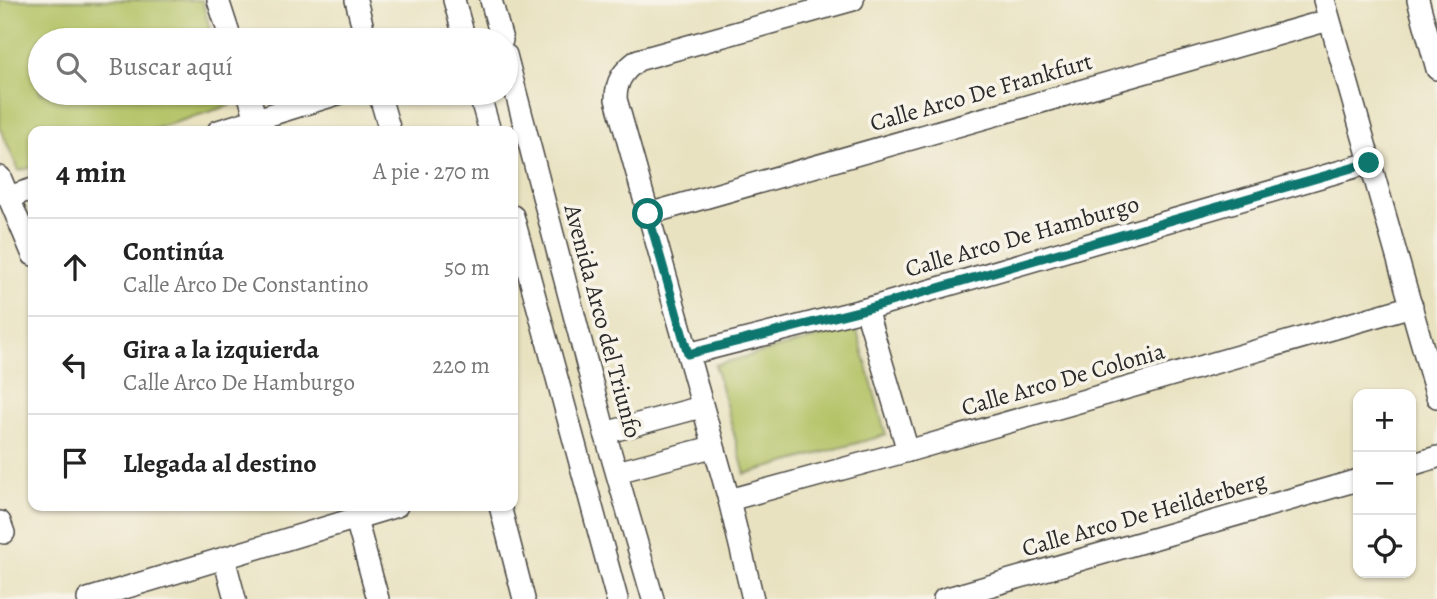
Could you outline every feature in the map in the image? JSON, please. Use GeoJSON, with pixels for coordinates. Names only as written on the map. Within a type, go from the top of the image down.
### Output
{"type":"FeatureCollection","features":[{"type":"Feature","properties":{"kind":"street"},"geometry":{"type":"LineString","coordinates":[[219,0],[227,28]]}},
{"type":"Feature","properties":{"kind":"street"},"geometry":{"type":"LineString","coordinates":[[356,0],[363,28]]}},
{"type":"Feature","properties":{"kind":"street"},"geometry":{"type":"LineString","coordinates":[[454,0],[462,28]]}},
{"type":"Feature","properties":{"kind":"street"},"geometry":{"type":"LineString","coordinates":[[491,0],[499,28]]}},
{"type":"Feature","properties":{"kind":"street"},"geometry":{"type":"LineString","coordinates":[[753,599],[729,500],[616,99],[616,86],[627,68],[638,60],[853,0]]}},
{"type":"Feature","properties":{"kind":"street"},"geometry":{"type":"LineString","coordinates":[[1418,0],[1437,69]]}},
{"type":"Feature","properties":{"kind":"street"},"geometry":{"type":"LineString","coordinates":[[1326,10],[1437,397]]}},
{"type":"Feature","properties":{"kind":"street","name":"Calle Arco De Frankfurt"},"geometry":{"type":"LineString","coordinates":[[648,214],[1326,10]]}},
{"type":"Feature","properties":{"kind":"street","name":"Avenida Arco del Triunfo"},"geometry":{"type":"LineString","coordinates":[[518,100],[653,599]]}},
{"type":"Feature","properties":{"kind":"street"},"geometry":{"type":"LineString","coordinates":[[252,105],[256,119]]}},
{"type":"Feature","properties":{"kind":"street"},"geometry":{"type":"LineString","coordinates":[[234,126],[302,105]]}},
{"type":"Feature","properties":{"kind":"street"},"geometry":{"type":"LineString","coordinates":[[382,105],[389,126]]}},
{"type":"Feature","properties":{"kind":"street"},"geometry":{"type":"LineString","coordinates":[[482,105],[488,126]]}},
{"type":"Feature","properties":{"kind":"street","name":"Calle Arco De Hamburgo"},"geometry":{"type":"LineString","coordinates":[[688,354],[866,309],[1369,163]]}},
{"type":"Feature","properties":{"kind":"street"},"geometry":{"type":"LineString","coordinates":[[28,189],[4,187],[28,243]]}},
{"type":"Feature","properties":{"kind":"street"},"geometry":{"type":"LineString","coordinates":[[518,234],[617,599]]}},
{"type":"Feature","properties":{"kind":"street","name":"Calle Arco De Colonia"},"geometry":{"type":"LineString","coordinates":[[729,500],[1412,306]]}},
{"type":"Feature","properties":{"kind":"street"},"geometry":{"type":"LineString","coordinates":[[866,309],[908,451]]}},
{"type":"Feature","properties":{"kind":"street"},"geometry":{"type":"LineString","coordinates":[[606,433],[701,407]]}},
{"type":"Feature","properties":{"kind":"street"},"geometry":{"type":"LineString","coordinates":[[617,472],[712,447]]}},
{"type":"Feature","properties":{"kind":"street"},"geometry":{"type":"LineString","coordinates":[[1416,463],[1437,457]]}},
{"type":"Feature","properties":{"kind":"street","name":"Calle Arco De Heilderberg"},"geometry":{"type":"LineString","coordinates":[[944,599],[1353,481]]}},
{"type":"Feature","properties":{"kind":"street"},"geometry":{"type":"LineString","coordinates":[[93,598],[381,511]]}},
{"type":"Feature","properties":{"kind":"street"},"geometry":{"type":"LineString","coordinates":[[501,511],[524,599]]}},
{"type":"Feature","properties":{"kind":"street"},"geometry":{"type":"LineString","coordinates":[[356,519],[378,599]]}},
{"type":"Feature","properties":{"kind":"street"},"geometry":{"type":"LineString","coordinates":[[224,558],[235,599]]}},
{"type":"Feature","properties":{"kind":"green space"},"geometry":{"type":"Polygon","coordinates":[[[0,0],[202,0],[210,28],[28,28],[28,105],[231,105],[164,126],[28,126],[28,168],[19,171],[0,128],[0,0]]]}},
{"type":"Feature","properties":{"kind":"green space"},"geometry":{"type":"Polygon","coordinates":[[[856,327],[886,435],[745,474],[715,365],[856,327]]]}},
{"type":"Feature","properties":{"kind":"route"},"geometry":{"type":"LineString","coordinates":[[648,214],[688,354],[866,309],[1369,163]]}}]}
